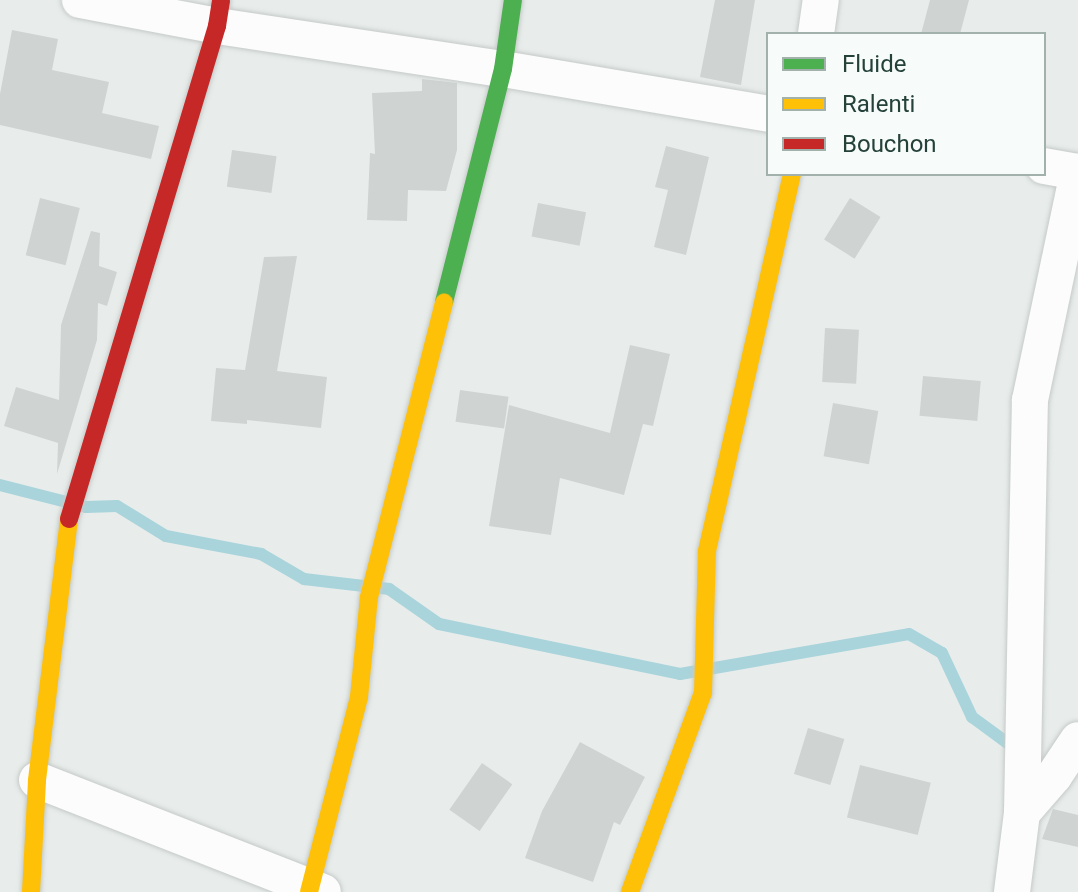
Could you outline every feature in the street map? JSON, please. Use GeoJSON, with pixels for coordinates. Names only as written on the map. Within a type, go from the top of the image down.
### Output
{"type":"FeatureCollection","features":[{"type":"Feature","properties":{"kind":"street"},"geometry":{"type":"LineString","coordinates":[[80,0],[219,13],[503,69],[766,114]]}},
{"type":"Feature","properties":{"kind":"street"},"geometry":{"type":"LineString","coordinates":[[37,780],[314,890],[359,697],[369,597],[503,69],[513,0]]}},
{"type":"Feature","properties":{"kind":"street"},"geometry":{"type":"LineString","coordinates":[[816,32],[821,0]]}},
{"type":"Feature","properties":{"kind":"street"},"geometry":{"type":"LineString","coordinates":[[31,892],[37,780],[68,524],[219,13]]}},
{"type":"Feature","properties":{"kind":"street"},"geometry":{"type":"LineString","coordinates":[[1012,892],[1022,813],[1030,400],[1078,172],[1046,166]]}},
{"type":"Feature","properties":{"kind":"street"},"geometry":{"type":"LineString","coordinates":[[630,892],[703,693],[707,551],[792,176]]}},
{"type":"Feature","properties":{"kind":"street"},"geometry":{"type":"LineString","coordinates":[[1022,813],[1054,776],[1078,740]]}},
{"type":"Feature","properties":{"kind":"building"},"geometry":{"type":"Polygon","coordinates":[[[715,0],[755,0],[741,85],[700,77],[715,0]]]}},
{"type":"Feature","properties":{"kind":"building"},"geometry":{"type":"Polygon","coordinates":[[[930,0],[969,0],[961,32],[922,32],[930,0]]]}},
{"type":"Feature","properties":{"kind":"building"},"geometry":{"type":"Polygon","coordinates":[[[12,30],[58,39],[52,70],[109,82],[102,113],[159,126],[151,159],[0,125],[0,94],[12,30]]]}},
{"type":"Feature","properties":{"kind":"building"},"geometry":{"type":"Polygon","coordinates":[[[422,79],[457,83],[457,150],[446,191],[408,190],[407,221],[367,220],[370,153],[375,154],[372,93],[422,91],[422,79]]]}},
{"type":"Feature","properties":{"kind":"building"},"geometry":{"type":"Polygon","coordinates":[[[666,146],[709,157],[686,255],[654,247],[668,190],[655,187],[666,146]]]}},
{"type":"Feature","properties":{"kind":"building"},"geometry":{"type":"Polygon","coordinates":[[[232,150],[277,156],[271,193],[227,187],[232,150]]]}},
{"type":"Feature","properties":{"kind":"building"},"geometry":{"type":"Polygon","coordinates":[[[40,198],[80,208],[66,265],[26,255],[40,198]]]}},
{"type":"Feature","properties":{"kind":"building"},"geometry":{"type":"Polygon","coordinates":[[[850,198],[881,217],[855,259],[824,240],[850,198]]]}},
{"type":"Feature","properties":{"kind":"building"},"geometry":{"type":"Polygon","coordinates":[[[538,203],[586,212],[580,246],[532,236],[538,203]]]}},
{"type":"Feature","properties":{"kind":"building"},"geometry":{"type":"Polygon","coordinates":[[[91,231],[100,233],[99,266],[117,272],[107,306],[98,303],[97,340],[57,474],[58,443],[4,426],[16,387],[59,400],[61,325],[91,231]]]}},
{"type":"Feature","properties":{"kind":"building"},"geometry":{"type":"Polygon","coordinates":[[[297,256],[277,371],[327,377],[321,428],[247,420],[247,424],[211,421],[216,368],[245,370],[264,257],[297,256]]]}},
{"type":"Feature","properties":{"kind":"building"},"geometry":{"type":"Polygon","coordinates":[[[825,328],[859,330],[856,384],[822,382],[825,328]]]}},
{"type":"Feature","properties":{"kind":"building"},"geometry":{"type":"Polygon","coordinates":[[[630,345],[670,354],[653,426],[643,424],[624,495],[560,478],[551,535],[489,526],[509,405],[610,433],[630,345]]]}},
{"type":"Feature","properties":{"kind":"building"},"geometry":{"type":"Polygon","coordinates":[[[923,376],[981,381],[977,421],[920,416],[923,376]]]}},
{"type":"Feature","properties":{"kind":"building"},"geometry":{"type":"Polygon","coordinates":[[[460,390],[509,397],[504,429],[456,422],[460,390]]]}},
{"type":"Feature","properties":{"kind":"building"},"geometry":{"type":"Polygon","coordinates":[[[833,403],[878,411],[869,464],[824,456],[833,403]]]}},
{"type":"Feature","properties":{"kind":"building"},"geometry":{"type":"Polygon","coordinates":[[[808,728],[844,739],[830,785],[794,774],[808,728]]]}},
{"type":"Feature","properties":{"kind":"building"},"geometry":{"type":"Polygon","coordinates":[[[580,742],[645,777],[620,825],[614,822],[593,882],[525,858],[542,811],[580,742]]]}},
{"type":"Feature","properties":{"kind":"building"},"geometry":{"type":"Polygon","coordinates":[[[482,763],[512,784],[480,831],[449,810],[482,763]]]}},
{"type":"Feature","properties":{"kind":"building"},"geometry":{"type":"Polygon","coordinates":[[[860,765],[931,783],[918,835],[847,817],[860,765]]]}},
{"type":"Feature","properties":{"kind":"building"},"geometry":{"type":"Polygon","coordinates":[[[1053,809],[1078,815],[1078,847],[1042,839],[1053,809]]]}},
{"type":"Feature","properties":{"kind":"waterway"},"geometry":{"type":"LineString","coordinates":[[0,485],[86,507],[117,506],[166,536],[261,554],[304,579],[389,589],[439,624],[680,674],[909,634],[942,653],[972,717],[1017,750]]}},
{"type":"Feature","properties":{"kind":"traffic: fast"},"geometry":{"type":"LineString","coordinates":[[444,302],[503,69],[513,0]]}},
{"type":"Feature","properties":{"kind":"traffic: slow"},"geometry":{"type":"LineString","coordinates":[[630,892],[703,693],[707,551],[792,176]]}},
{"type":"Feature","properties":{"kind":"traffic: slow"},"geometry":{"type":"LineString","coordinates":[[309,892],[359,697],[369,597],[444,302]]}},
{"type":"Feature","properties":{"kind":"traffic: slow"},"geometry":{"type":"LineString","coordinates":[[31,892],[37,780],[69,519]]}},
{"type":"Feature","properties":{"kind":"traffic: jam"},"geometry":{"type":"LineString","coordinates":[[69,519],[217,26],[221,0]]}}]}
